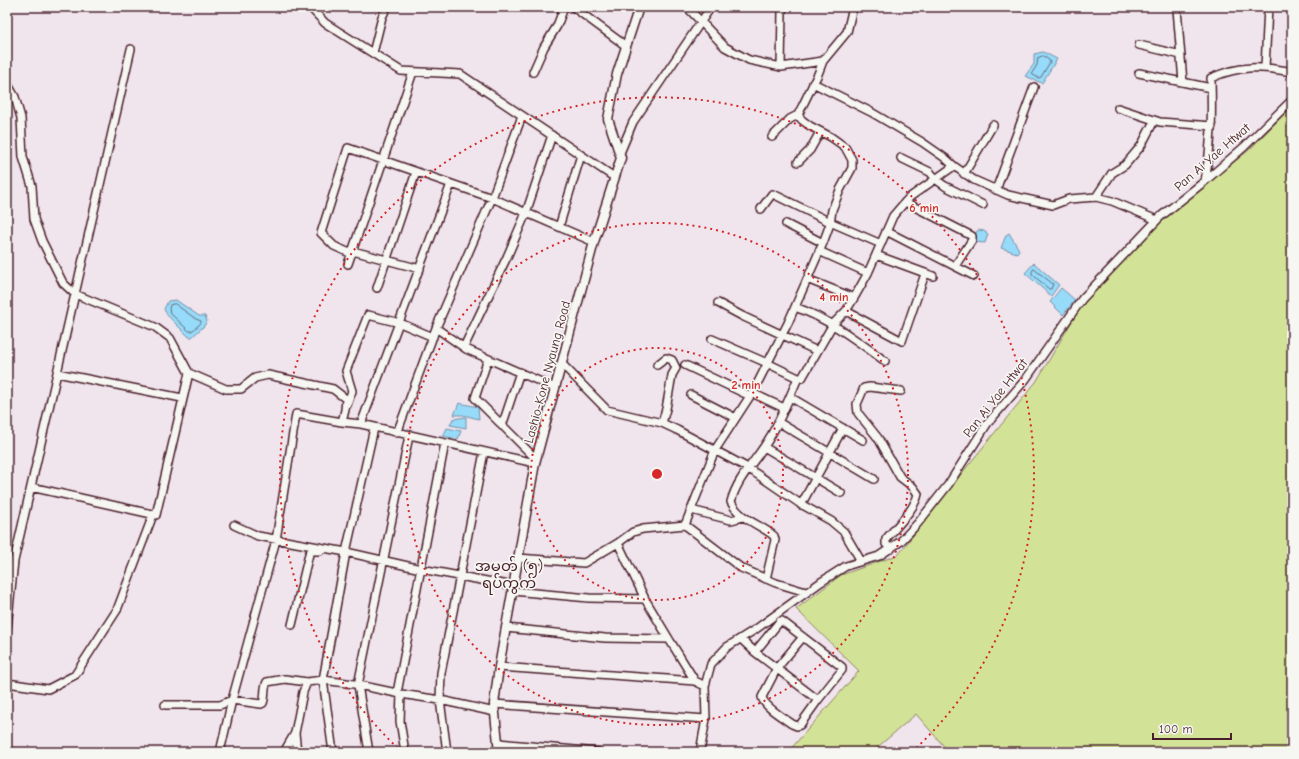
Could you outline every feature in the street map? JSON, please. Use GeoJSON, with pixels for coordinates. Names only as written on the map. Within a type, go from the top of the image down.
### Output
{"type":"FeatureCollection","features":[{"type":"Feature","properties":{"kind":"main road"},"geometry":{"type":"LineString","coordinates":[[620,153],[608,119],[617,74],[639,7]]}},
{"type":"Feature","properties":{"kind":"main road","name":"Lashio-Kone Nyaung Road"},"geometry":{"type":"LineString","coordinates":[[499,752],[495,708],[499,667],[536,461],[594,242],[621,158],[620,153]]}},
{"type":"Feature","properties":{"kind":"street"},"geometry":{"type":"LineString","coordinates":[[310,7],[324,23],[401,71],[460,74],[614,177]]}},
{"type":"Feature","properties":{"kind":"street"},"geometry":{"type":"LineString","coordinates":[[373,53],[382,17],[387,7]]}},
{"type":"Feature","properties":{"kind":"street"},"geometry":{"type":"LineString","coordinates":[[533,72],[544,47],[557,26],[563,7]]}},
{"type":"Feature","properties":{"kind":"street"},"geometry":{"type":"LineString","coordinates":[[573,7],[626,46]]}},
{"type":"Feature","properties":{"kind":"street"},"geometry":{"type":"LineString","coordinates":[[687,7],[725,47],[749,60],[781,67],[823,61]]}},
{"type":"Feature","properties":{"kind":"street"},"geometry":{"type":"LineString","coordinates":[[620,153],[633,122],[662,81],[700,21],[711,7]]}},
{"type":"Feature","properties":{"kind":"street"},"geometry":{"type":"LineString","coordinates":[[772,137],[790,119],[798,114],[823,61],[847,32],[854,7]]}},
{"type":"Feature","properties":{"kind":"street"},"geometry":{"type":"LineString","coordinates":[[1265,68],[1268,7]]}},
{"type":"Feature","properties":{"kind":"street"},"geometry":{"type":"LineString","coordinates":[[1177,9],[1183,82]]}},
{"type":"Feature","properties":{"kind":"street"},"geometry":{"type":"LineString","coordinates":[[781,67],[782,11]]}},
{"type":"Feature","properties":{"kind":"street"},"geometry":{"type":"LineString","coordinates":[[1139,45],[1181,55]]}},
{"type":"Feature","properties":{"kind":"street"},"geometry":{"type":"LineString","coordinates":[[7,628],[14,561],[131,49]]}},
{"type":"Feature","properties":{"kind":"street"},"geometry":{"type":"LineString","coordinates":[[1205,181],[1210,154],[1212,126],[1211,78],[1220,74],[1257,67],[1292,72]]}},
{"type":"Feature","properties":{"kind":"street"},"geometry":{"type":"LineString","coordinates":[[348,264],[413,72]]}},
{"type":"Feature","properties":{"kind":"street"},"geometry":{"type":"LineString","coordinates":[[1140,73],[1211,88]]}},
{"type":"Feature","properties":{"kind":"street"},"geometry":{"type":"LineString","coordinates":[[7,83],[15,97],[21,118],[23,157],[32,186],[34,219],[42,241],[63,283],[75,294],[155,327],[170,338],[189,373],[226,389],[241,390],[255,378],[268,375],[333,389],[346,399],[345,410]]}},
{"type":"Feature","properties":{"kind":"street"},"geometry":{"type":"LineString","coordinates":[[813,83],[871,112],[922,142],[945,158],[964,174],[1008,196],[1053,205],[1068,199],[1096,197],[1112,201],[1157,220]]}},
{"type":"Feature","properties":{"kind":"street"},"geometry":{"type":"LineString","coordinates":[[996,190],[1034,88]]}},
{"type":"Feature","properties":{"kind":"street","name":"Pan Ai Yae Htwat"},"geometry":{"type":"LineString","coordinates":[[700,752],[706,719],[705,686],[711,664],[727,647],[741,639],[806,592],[846,566],[879,556],[901,542],[948,485],[987,424],[1026,379],[1082,299],[1157,220],[1244,147],[1292,100]]}},
{"type":"Feature","properties":{"kind":"street"},"geometry":{"type":"LineString","coordinates":[[1118,108],[1154,121],[1212,126]]}},
{"type":"Feature","properties":{"kind":"street"},"geometry":{"type":"LineString","coordinates":[[685,525],[715,450],[751,395],[795,307],[819,251],[840,190],[852,168],[852,160],[845,147],[802,120],[798,114]]}},
{"type":"Feature","properties":{"kind":"street"},"geometry":{"type":"LineString","coordinates":[[397,433],[436,328],[492,198],[522,116]]}},
{"type":"Feature","properties":{"kind":"street"},"geometry":{"type":"LineString","coordinates":[[1096,197],[1112,173],[1124,165],[1141,146],[1154,121]]}},
{"type":"Feature","properties":{"kind":"street"},"geometry":{"type":"LineString","coordinates":[[964,174],[993,125]]}},
{"type":"Feature","properties":{"kind":"street"},"geometry":{"type":"LineString","coordinates":[[798,162],[810,150],[820,132]]}},
{"type":"Feature","properties":{"kind":"street"},"geometry":{"type":"LineString","coordinates":[[464,347],[507,257],[526,213],[552,136]]}},
{"type":"Feature","properties":{"kind":"street"},"geometry":{"type":"LineString","coordinates":[[420,269],[334,246],[320,233],[348,148],[492,198],[594,242]]}},
{"type":"Feature","properties":{"kind":"street"},"geometry":{"type":"LineString","coordinates":[[559,227],[581,155]]}},
{"type":"Feature","properties":{"kind":"street"},"geometry":{"type":"LineString","coordinates":[[901,158],[930,172],[945,186],[983,205]]}},
{"type":"Feature","properties":{"kind":"street"},"geometry":{"type":"LineString","coordinates":[[712,339],[798,378],[802,378],[833,324],[846,311],[854,298],[868,273],[893,216],[910,197],[954,166]]}},
{"type":"Feature","properties":{"kind":"street"},"geometry":{"type":"LineString","coordinates":[[377,288],[416,172]]}},
{"type":"Feature","properties":{"kind":"street"},"geometry":{"type":"LineString","coordinates":[[362,424],[451,184]]}},
{"type":"Feature","properties":{"kind":"street"},"geometry":{"type":"LineString","coordinates":[[761,209],[772,194],[830,222],[881,244]]}},
{"type":"Feature","properties":{"kind":"street"},"geometry":{"type":"LineString","coordinates":[[905,202],[972,236],[972,240],[955,266]]}},
{"type":"Feature","properties":{"kind":"street"},"geometry":{"type":"LineString","coordinates":[[786,224],[822,243]]}},
{"type":"Feature","properties":{"kind":"street"},"geometry":{"type":"LineString","coordinates":[[886,231],[974,276]]}},
{"type":"Feature","properties":{"kind":"street"},"geometry":{"type":"LineString","coordinates":[[819,251],[868,273]]}},
{"type":"Feature","properties":{"kind":"street"},"geometry":{"type":"LineString","coordinates":[[876,255],[933,276]]}},
{"type":"Feature","properties":{"kind":"street"},"geometry":{"type":"LineString","coordinates":[[846,311],[902,341],[925,274]]}},
{"type":"Feature","properties":{"kind":"street"},"geometry":{"type":"LineString","coordinates":[[807,279],[854,298]]}},
{"type":"Feature","properties":{"kind":"street"},"geometry":{"type":"LineString","coordinates":[[718,303],[742,316],[782,333],[817,351]]}},
{"type":"Feature","properties":{"kind":"street"},"geometry":{"type":"LineString","coordinates":[[795,307],[810,312],[833,324],[885,361]]}},
{"type":"Feature","properties":{"kind":"street"},"geometry":{"type":"LineString","coordinates":[[342,422],[352,392],[346,371],[368,315],[400,324],[433,337]]}},
{"type":"Feature","properties":{"kind":"street"},"geometry":{"type":"LineString","coordinates":[[436,328],[464,347],[556,388]]}},
{"type":"Feature","properties":{"kind":"street"},"geometry":{"type":"LineString","coordinates":[[488,358],[474,398],[536,461]]}},
{"type":"Feature","properties":{"kind":"street"},"geometry":{"type":"LineString","coordinates":[[657,365],[666,358],[672,360],[676,368],[672,375],[662,423]]}},
{"type":"Feature","properties":{"kind":"street"},"geometry":{"type":"LineString","coordinates":[[562,364],[607,410],[662,423],[748,468],[801,505],[831,521],[844,532],[861,561]]}},
{"type":"Feature","properties":{"kind":"street"},"geometry":{"type":"LineString","coordinates":[[685,365],[751,395],[784,408]]}},
{"type":"Feature","properties":{"kind":"street"},"geometry":{"type":"LineString","coordinates":[[502,426],[520,372]]}},
{"type":"Feature","properties":{"kind":"street"},"geometry":{"type":"LineString","coordinates":[[57,373],[182,398]]}},
{"type":"Feature","properties":{"kind":"street"},"geometry":{"type":"LineString","coordinates":[[7,683],[48,689],[75,675],[117,610],[153,515],[156,515],[189,373]]}},
{"type":"Feature","properties":{"kind":"street"},"geometry":{"type":"LineString","coordinates":[[766,579],[775,540],[774,536],[734,510],[731,502],[748,468],[770,437],[798,378]]}},
{"type":"Feature","properties":{"kind":"street"},"geometry":{"type":"LineString","coordinates":[[891,549],[886,544],[886,539],[917,501],[918,494],[913,487],[900,477],[878,438],[858,413],[857,404],[864,388],[870,387],[901,391]]}},
{"type":"Feature","properties":{"kind":"street"},"geometry":{"type":"LineString","coordinates":[[691,395],[736,418]]}},
{"type":"Feature","properties":{"kind":"street"},"geometry":{"type":"LineString","coordinates":[[790,397],[863,440]]}},
{"type":"Feature","properties":{"kind":"street"},"geometry":{"type":"LineString","coordinates":[[220,752],[232,700],[276,540],[296,414],[362,424],[374,428],[445,442],[484,452],[536,461]]}},
{"type":"Feature","properties":{"kind":"street"},"geometry":{"type":"LineString","coordinates":[[778,422],[874,478]]}},
{"type":"Feature","properties":{"kind":"street"},"geometry":{"type":"LineString","coordinates":[[333,752],[324,680],[346,552],[374,428]]}},
{"type":"Feature","properties":{"kind":"street"},"geometry":{"type":"LineString","coordinates":[[801,505],[843,428]]}},
{"type":"Feature","properties":{"kind":"street"},"geometry":{"type":"LineString","coordinates":[[369,752],[358,685],[409,436]]}},
{"type":"Feature","properties":{"kind":"street"},"geometry":{"type":"LineString","coordinates":[[405,752],[400,721],[399,694],[445,442]]}},
{"type":"Feature","properties":{"kind":"street"},"geometry":{"type":"LineString","coordinates":[[764,447],[817,477],[841,493]]}},
{"type":"Feature","properties":{"kind":"street"},"geometry":{"type":"LineString","coordinates":[[447,752],[440,700],[441,673],[484,452]]}},
{"type":"Feature","properties":{"kind":"street"},"geometry":{"type":"LineString","coordinates":[[31,487],[153,515]]}},
{"type":"Feature","properties":{"kind":"street"},"geometry":{"type":"LineString","coordinates":[[691,510],[731,520],[743,517]]}},
{"type":"Feature","properties":{"kind":"street"},"geometry":{"type":"LineString","coordinates":[[234,525],[258,536],[346,552],[460,576],[513,589],[589,598],[645,599]]}},
{"type":"Feature","properties":{"kind":"street"},"geometry":{"type":"LineString","coordinates":[[518,558],[584,563],[633,532],[643,529],[685,525],[741,568],[776,583],[806,592]]}},
{"type":"Feature","properties":{"kind":"street"},"geometry":{"type":"LineString","coordinates":[[618,542],[645,599],[695,681]]}},
{"type":"Feature","properties":{"kind":"street"},"geometry":{"type":"LineString","coordinates":[[292,625],[310,551],[335,553],[346,552]]}},
{"type":"Feature","properties":{"kind":"street"},"geometry":{"type":"LineString","coordinates":[[755,652],[782,620],[803,638],[842,667],[842,670],[800,725],[796,726],[792,724],[763,702],[763,693],[777,668],[803,638]]}},
{"type":"Feature","properties":{"kind":"street"},"geometry":{"type":"LineString","coordinates":[[506,628],[605,638],[669,639]]}},
{"type":"Feature","properties":{"kind":"street"},"geometry":{"type":"LineString","coordinates":[[741,639],[755,652],[818,700]]}},
{"type":"Feature","properties":{"kind":"street"},"geometry":{"type":"LineString","coordinates":[[499,667],[695,681],[705,686]]}},
{"type":"Feature","properties":{"kind":"street"},"geometry":{"type":"LineString","coordinates":[[165,705],[220,705],[232,700],[261,704],[263,703],[264,690],[267,682],[285,679],[307,682],[324,680],[358,685],[399,694],[495,708],[706,719]]}},
{"type":"Feature","properties":{"kind":"street"},"geometry":{"type":"LineString","coordinates":[[297,752],[295,733],[303,692],[307,682]]}},
{"type":"Feature","properties":{"kind":"street"},"geometry":{"type":"LineString","coordinates":[[284,752],[295,733]]}},
{"type":"Feature","properties":{"kind":"street"},"geometry":{"type":"LineString","coordinates":[[498,743],[598,752]]}},
{"type":"Feature","properties":{"kind":"green space"},"geometry":{"type":"Polygon","coordinates":[[[1292,106],[1292,752],[949,752],[916,714],[872,752],[788,752],[859,671],[796,609],[841,575],[898,555],[1036,382],[1084,301],[1158,223],[1249,150],[1292,106]]]}},
{"type":"Feature","properties":{"kind":"water"},"geometry":{"type":"Polygon","coordinates":[[[1043,52],[1057,59],[1042,83],[1025,76],[1034,64],[1034,54],[1043,52]]]}},
{"type":"Feature","properties":{"kind":"water"},"geometry":{"type":"Polygon","coordinates":[[[978,230],[984,231],[988,234],[985,243],[974,242],[974,235],[978,230]]]}},
{"type":"Feature","properties":{"kind":"water"},"geometry":{"type":"Polygon","coordinates":[[[1009,233],[1019,250],[1017,253],[1001,248],[1006,235],[1009,233]]]}},
{"type":"Feature","properties":{"kind":"water"},"geometry":{"type":"Polygon","coordinates":[[[1034,263],[1059,285],[1051,296],[1025,273],[1034,263]]]}},
{"type":"Feature","properties":{"kind":"water"},"geometry":{"type":"Polygon","coordinates":[[[1061,288],[1075,300],[1063,315],[1050,302],[1061,288]]]}},
{"type":"Feature","properties":{"kind":"water"},"geometry":{"type":"Polygon","coordinates":[[[176,300],[199,316],[205,316],[207,321],[204,326],[192,337],[189,337],[167,315],[164,309],[168,301],[176,300]]]}},
{"type":"Feature","properties":{"kind":"water"},"geometry":{"type":"Polygon","coordinates":[[[459,403],[478,407],[479,419],[463,415],[454,415],[459,403]]]}},
{"type":"Feature","properties":{"kind":"water"},"geometry":{"type":"Polygon","coordinates":[[[466,417],[466,428],[450,425],[453,419],[466,417]]]}},
{"type":"Feature","properties":{"kind":"water"},"geometry":{"type":"Polygon","coordinates":[[[447,428],[461,431],[458,439],[443,436],[447,428]]]}},
{"type":"Feature","properties":{"kind":"district","name":"အမှတ် (၅) ရပ်ကွက်"},"geometry":{"type":"Point","coordinates":[509,574]}}]}
